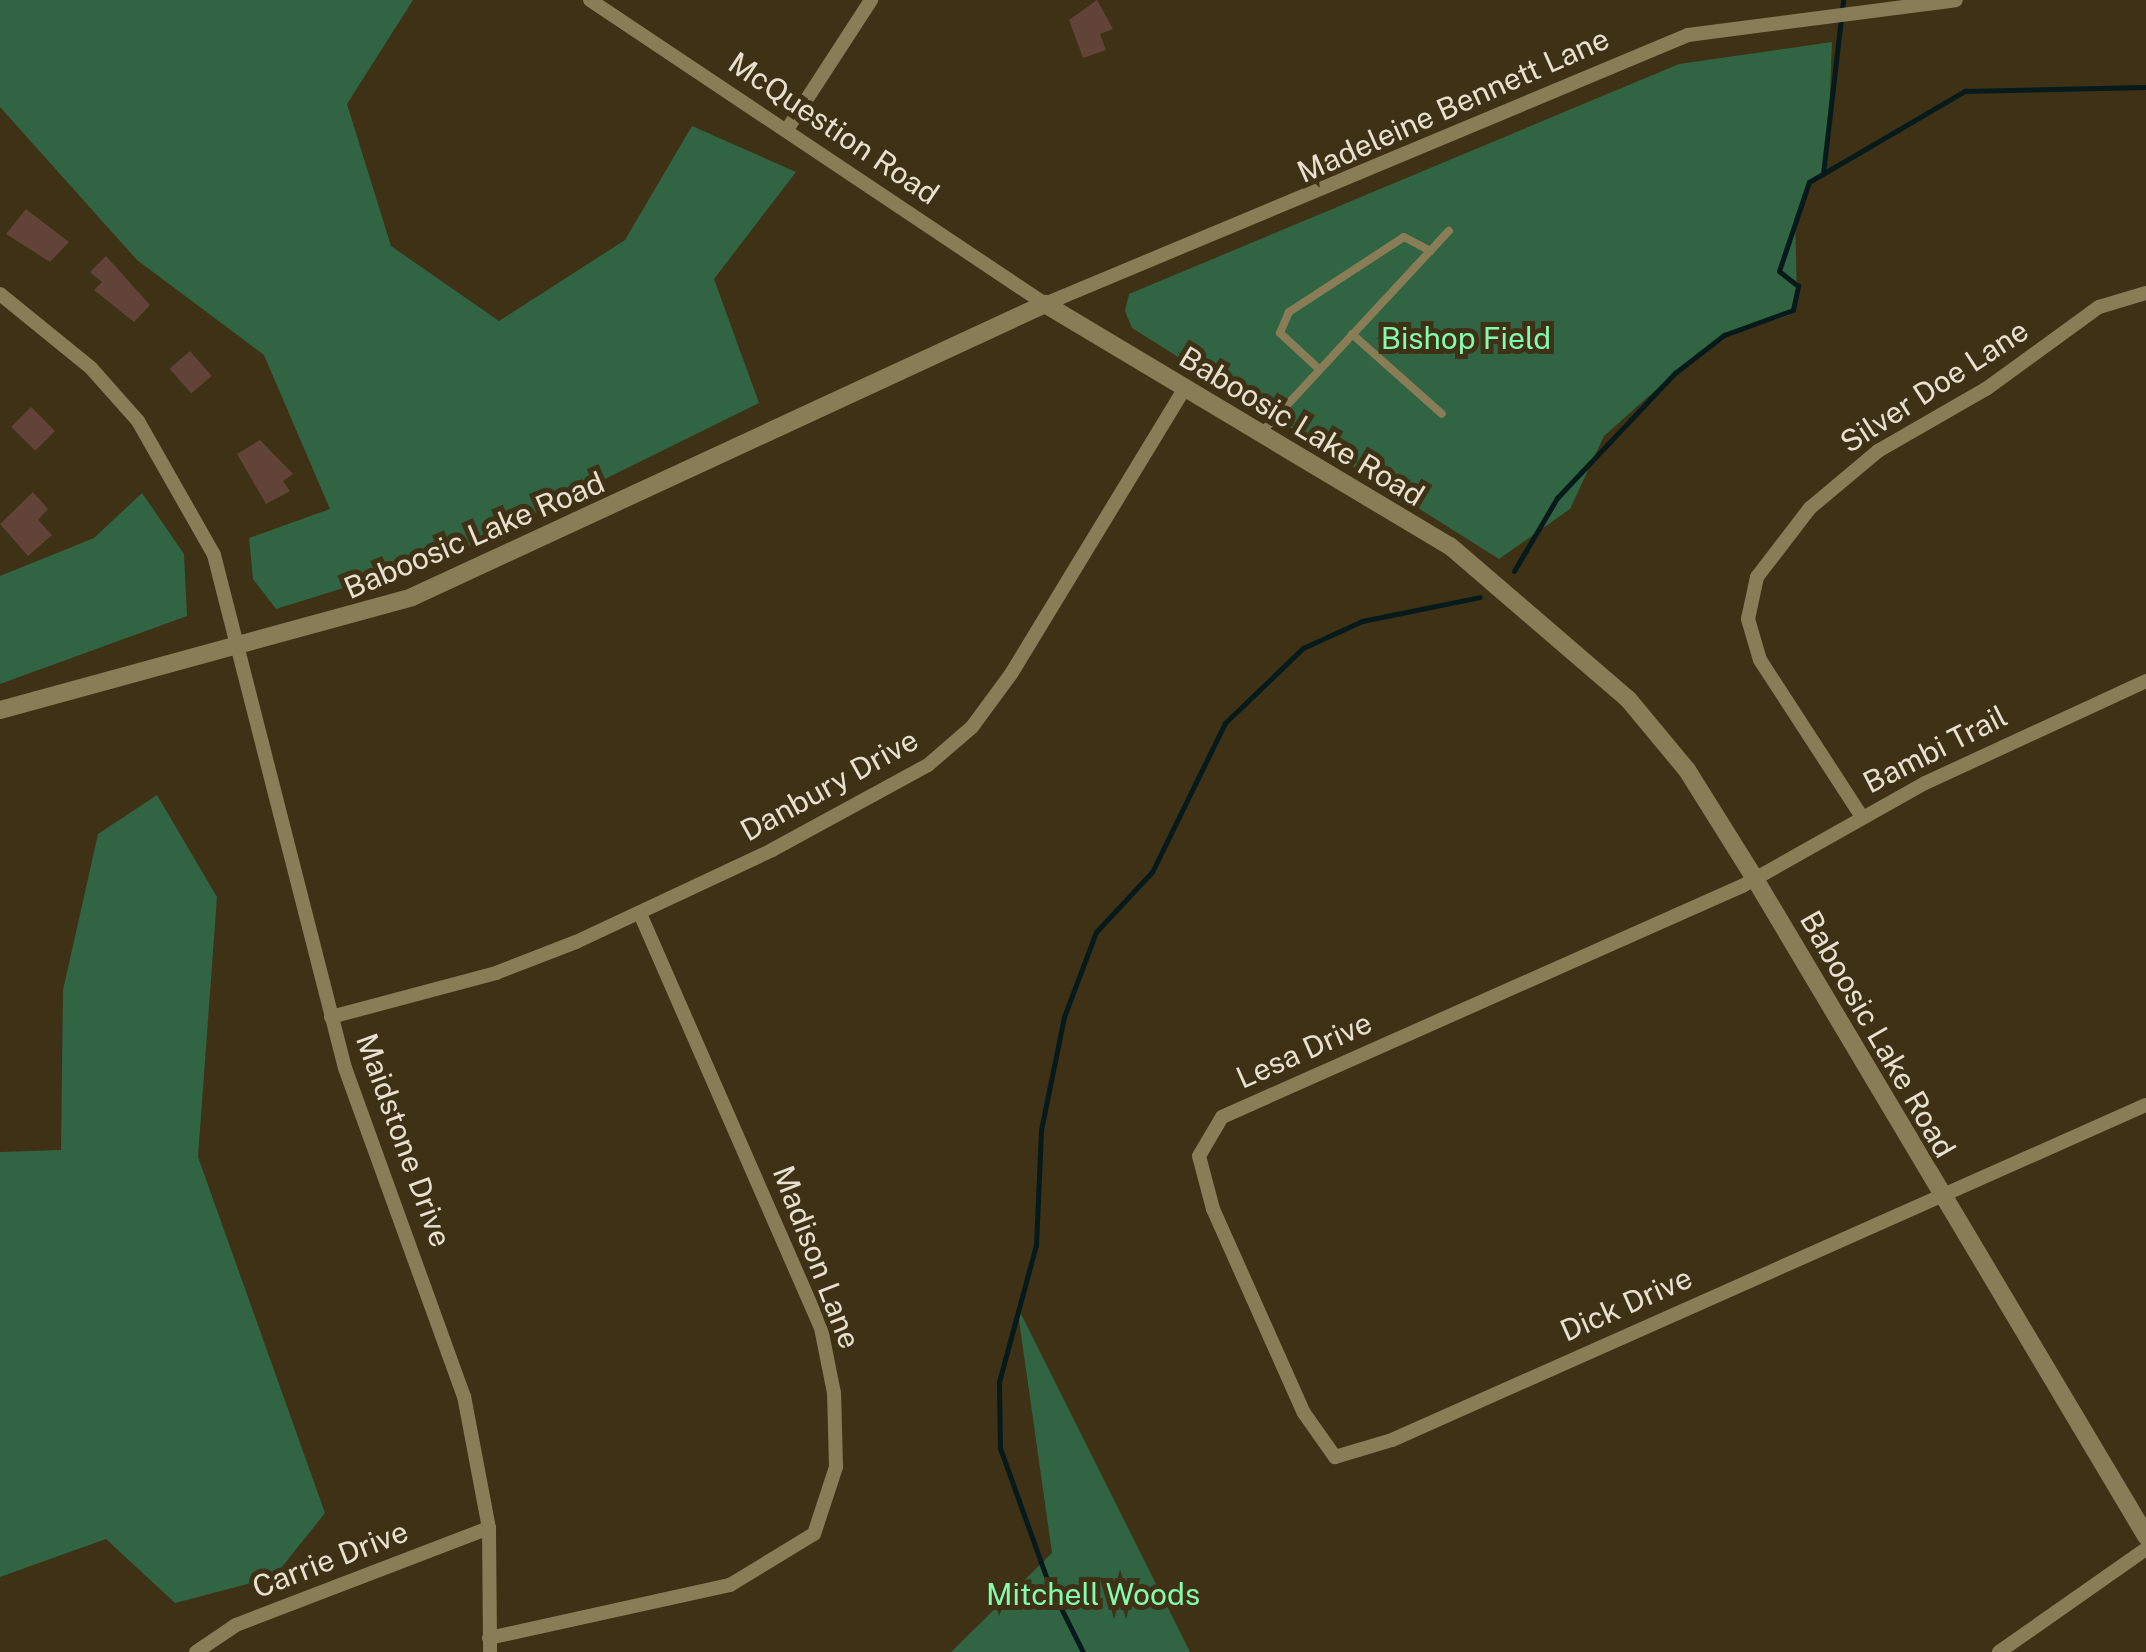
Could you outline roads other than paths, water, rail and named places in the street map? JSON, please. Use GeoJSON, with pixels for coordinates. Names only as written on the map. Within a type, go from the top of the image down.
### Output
{"type":"FeatureCollection","features":[{"type":"Feature","properties":{"kind":"street","name":"McQuestion Road"},"geometry":{"type":"LineString","coordinates":[[590,0],[788,128],[1045,304]]}},
{"type":"Feature","properties":{"kind":"street"},"geometry":{"type":"LineString","coordinates":[[788,128],[871,0]]}},
{"type":"Feature","properties":{"kind":"street","name":"Madeleine Bennett Lane"},"geometry":{"type":"LineString","coordinates":[[1045,304],[1688,35],[1956,0]]}},
{"type":"Feature","properties":{"kind":"street","name":"Silver Doe Lane"},"geometry":{"type":"LineString","coordinates":[[1862,816],[1760,660],[1748,619],[1757,577],[1810,508],[1878,451],[1986,389],[2100,306],[2146,293]]}},
{"type":"Feature","properties":{"kind":"street","name":"Maidstone Drive"},"geometry":{"type":"LineString","coordinates":[[0,294],[91,368],[158,449],[203,528],[243,648],[331,1017],[366,1134],[464,1396],[489,1528],[490,1645]]}},
{"type":"Feature","properties":{"kind":"street","name":"Baboosic Lake Road"},"geometry":{"type":"LineString","coordinates":[[0,710],[243,648],[472,573],[1045,304],[1450,546],[1582,651],[1678,758],[1756,879],[1938,1193],[2146,1536]]}},
{"type":"Feature","properties":{"kind":"street","name":"Danbury Drive"},"geometry":{"type":"LineString","coordinates":[[331,1017],[496,973],[640,914],[860,804],[928,765],[972,727],[1184,389]]}},
{"type":"Feature","properties":{"kind":"street","name":"Bambi Trail"},"geometry":{"type":"LineString","coordinates":[[1756,879],[1862,816],[2146,681]]}},
{"type":"Feature","properties":{"kind":"street","name":"Lesa Drive"},"geometry":{"type":"LineString","coordinates":[[1335,1457],[1304,1412],[1205,1190],[1199,1156],[1209,1128],[1756,879]]}},
{"type":"Feature","properties":{"kind":"street","name":"Madison Lane"},"geometry":{"type":"LineString","coordinates":[[490,1645],[730,1585],[814,1534],[836,1467],[834,1393],[821,1328],[640,914]]}},
{"type":"Feature","properties":{"kind":"street","name":"Dick Drive"},"geometry":{"type":"LineString","coordinates":[[1335,1457],[1392,1440],[1938,1193],[2146,1105]]}},
{"type":"Feature","properties":{"kind":"street","name":"Carrie Drive"},"geometry":{"type":"LineString","coordinates":[[196,1652],[236,1625],[489,1528]]}},
{"type":"Feature","properties":{"kind":"street"},"geometry":{"type":"LineString","coordinates":[[1999,1652],[2146,1549]]}},
{"type":"Feature","properties":{"kind":"lane"},"geometry":{"type":"LineString","coordinates":[[1259,435],[1449,232]]}},
{"type":"Feature","properties":{"kind":"lane"},"geometry":{"type":"LineString","coordinates":[[1318,369],[1280,333],[1289,312],[1404,237],[1430,252]]}},
{"type":"Feature","properties":{"kind":"lane"},"geometry":{"type":"LineString","coordinates":[[1352,334],[1442,414]]}},
{"type":"Feature","properties":{"kind":"waterway"},"geometry":{"type":"LineString","coordinates":[[1823,174],[1843,0]]}},
{"type":"Feature","properties":{"kind":"waterway"},"geometry":{"type":"LineString","coordinates":[[1514,571],[1557,498],[1675,373],[1724,335],[1793,310],[1798,286],[1779,271],[1809,182],[1965,91],[2146,87]]}},
{"type":"Feature","properties":{"kind":"waterway"},"geometry":{"type":"LineString","coordinates":[[1083,1652],[1048,1582],[1000,1448],[999,1382],[1036,1245],[1041,1130],[1064,1017],[1096,932],[1152,872],[1225,723],[1303,648],[1362,621],[1480,597]]}},
{"type":"Feature","properties":{"kind":"park label","name":"Bishop Field"},"geometry":{"type":"Point","coordinates":[1466,338]}},
{"type":"Feature","properties":{"kind":"park label","name":"Mitchell Woods"},"geometry":{"type":"Point","coordinates":[1093,1594]}}]}
